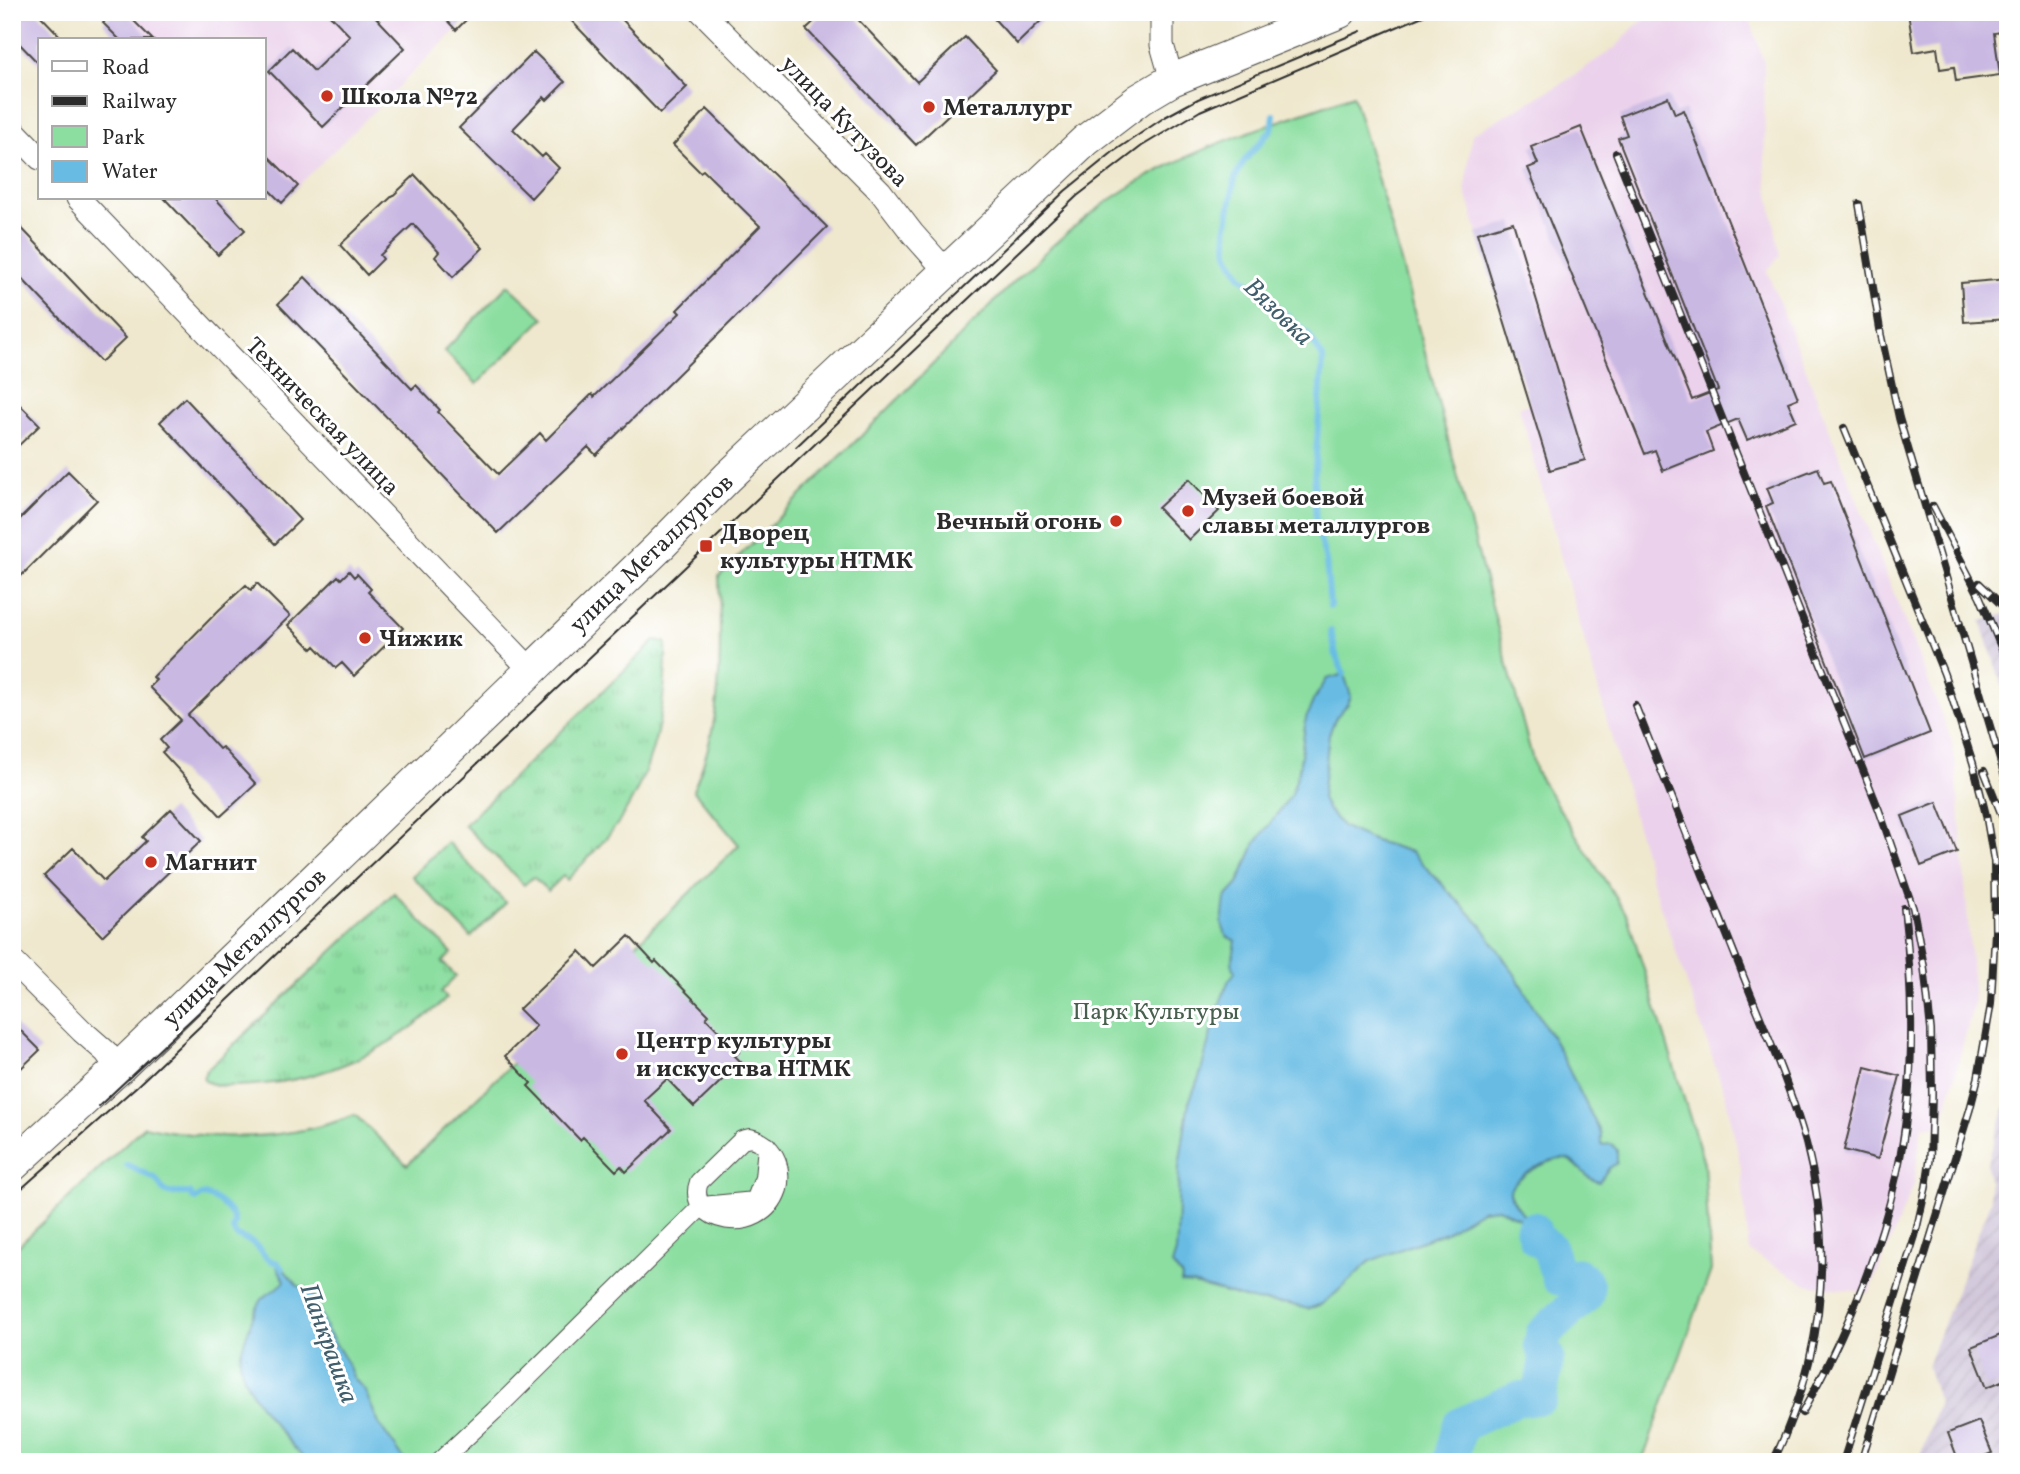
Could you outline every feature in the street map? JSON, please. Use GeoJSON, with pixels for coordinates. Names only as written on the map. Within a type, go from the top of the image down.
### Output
{"type":"FeatureCollection","features":[{"type":"Feature","properties":{"kind":"main road","name":"улица Металлургов"},"geometry":{"type":"LineString","coordinates":[[12,1166],[118,1069],[659,547],[728,477],[1094,134],[1140,99],[1172,80],[1340,12]]}},
{"type":"Feature","properties":{"kind":"street","name":"улица Кутузова"},"geometry":{"type":"LineString","coordinates":[[702,12],[880,191],[946,271]]}},
{"type":"Feature","properties":{"kind":"street"},"geometry":{"type":"LineString","coordinates":[[1163,12],[1162,45],[1172,80]]}},
{"type":"Feature","properties":{"kind":"street"},"geometry":{"type":"LineString","coordinates":[[12,129],[38,156]]}},
{"type":"Feature","properties":{"kind":"street","name":"Техническая улица"},"geometry":{"type":"LineString","coordinates":[[80,200],[531,670]]}},
{"type":"Feature","properties":{"kind":"street"},"geometry":{"type":"LineString","coordinates":[[12,961],[106,1052],[118,1069]]}},
{"type":"Feature","properties":{"kind":"street"},"geometry":{"type":"LineString","coordinates":[[743,1140],[759,1140],[767,1146],[779,1169],[779,1184],[775,1198],[766,1210],[738,1221],[724,1220],[702,1206],[696,1191],[699,1182],[743,1140]]}},
{"type":"Feature","properties":{"kind":"street"},"geometry":{"type":"LineString","coordinates":[[439,1462],[702,1206]]}},
{"type":"Feature","properties":{"kind":"shaded area","name":"Школа №72"},"geometry":{"type":"Polygon","coordinates":[[[125,12],[439,12],[456,30],[298,186],[266,154],[266,38],[151,38],[125,12]]]}},
{"type":"Feature","properties":{"kind":"shaded area"},"geometry":{"type":"Polygon","coordinates":[[[1658,12],[1748,12],[1764,63],[1765,170],[1780,256],[1767,271],[1953,746],[1974,1002],[1942,1125],[1922,1127],[1914,1184],[1869,1293],[1806,1284],[1749,1251],[1741,1167],[1726,1097],[1654,888],[1519,407],[1529,404],[1465,189],[1472,134],[1561,84],[1616,47],[1635,26],[1658,12]]]}},
{"type":"Feature","properties":{"kind":"shaded area"},"geometry":{"type":"Polygon","coordinates":[[[2008,613],[2008,704],[1981,621],[2008,613]]]}},
{"type":"Feature","properties":{"kind":"shaded area"},"geometry":{"type":"Polygon","coordinates":[[[2008,1098],[2008,1462],[1918,1462],[1939,1402],[1927,1366],[1991,1200],[1987,1164],[2008,1098]]]}},
{"type":"Feature","properties":{"kind":"green space","name":"Парк Культуры"},"geometry":{"type":"Polygon","coordinates":[[[1353,95],[1393,232],[1536,772],[1627,915],[1704,1163],[1711,1270],[1642,1462],[12,1462],[12,1252],[144,1126],[197,1135],[250,1136],[303,1130],[355,1115],[407,1165],[739,845],[693,790],[703,764],[715,712],[720,658],[719,576],[1028,268],[1100,207],[1180,160],[1237,136],[1353,95]]]}},
{"type":"Feature","properties":{"kind":"green space"},"geometry":{"type":"Polygon","coordinates":[[[508,285],[544,318],[477,384],[444,351],[508,285]]]}},
{"type":"Feature","properties":{"kind":"green space"},"geometry":{"type":"Polygon","coordinates":[[[656,640],[666,642],[661,713],[649,759],[630,803],[606,838],[567,880],[563,876],[548,891],[533,877],[524,885],[464,825],[656,640]]]}},
{"type":"Feature","properties":{"kind":"green space"},"geometry":{"type":"Polygon","coordinates":[[[447,842],[506,903],[471,937],[412,876],[447,842]]]}},
{"type":"Feature","properties":{"kind":"green space"},"geometry":{"type":"Polygon","coordinates":[[[394,893],[452,953],[442,962],[456,976],[441,992],[447,998],[381,1047],[333,1069],[280,1082],[253,1085],[222,1086],[205,1081],[203,1078],[206,1071],[394,893]]]}},
{"type":"Feature","properties":{"kind":"water"},"geometry":{"type":"Polygon","coordinates":[[[1344,674],[1351,696],[1348,704],[1336,717],[1329,734],[1322,798],[1327,809],[1343,827],[1411,852],[1481,925],[1514,973],[1558,1048],[1601,1134],[1601,1145],[1612,1144],[1617,1150],[1617,1163],[1609,1168],[1599,1182],[1569,1160],[1545,1163],[1518,1179],[1510,1191],[1529,1223],[1498,1208],[1481,1210],[1446,1232],[1370,1261],[1322,1304],[1308,1309],[1289,1304],[1255,1301],[1181,1283],[1182,1277],[1172,1265],[1176,1252],[1179,1166],[1189,1102],[1200,1075],[1216,1014],[1228,982],[1235,972],[1232,963],[1236,941],[1226,936],[1222,924],[1225,898],[1238,884],[1255,844],[1291,795],[1299,770],[1306,718],[1314,699],[1327,679],[1344,674]]]}},
{"type":"Feature","properties":{"kind":"water"},"geometry":{"type":"Polygon","coordinates":[[[278,1263],[298,1286],[313,1294],[327,1330],[353,1377],[365,1391],[379,1424],[406,1462],[307,1462],[255,1398],[247,1384],[240,1358],[252,1320],[263,1298],[285,1281],[277,1267],[278,1263]]]}},
{"type":"Feature","properties":{"kind":"building"},"geometry":{"type":"Polygon","coordinates":[[[12,12],[37,12],[62,38],[38,38],[38,63],[12,36],[12,12]]]}},
{"type":"Feature","properties":{"kind":"building"},"geometry":{"type":"Polygon","coordinates":[[[113,12],[125,12],[151,38],[118,38],[103,23],[113,12]]]}},
{"type":"Feature","properties":{"kind":"building"},"geometry":{"type":"Polygon","coordinates":[[[327,12],[371,12],[405,48],[323,127],[269,71],[292,48],[314,71],[350,36],[327,12]]]}},
{"type":"Feature","properties":{"kind":"building"},"geometry":{"type":"Polygon","coordinates":[[[439,12],[474,12],[456,30],[439,12]]]}},
{"type":"Feature","properties":{"kind":"building"},"geometry":{"type":"Polygon","coordinates":[[[563,12],[615,12],[687,87],[660,113],[563,12]]]}},
{"type":"Feature","properties":{"kind":"building"},"geometry":{"type":"Polygon","coordinates":[[[824,12],[851,12],[917,82],[965,37],[996,70],[916,145],[806,29],[824,12]]]}},
{"type":"Feature","properties":{"kind":"building"},"geometry":{"type":"Polygon","coordinates":[[[988,12],[1050,12],[1017,44],[988,12]]]}},
{"type":"Feature","properties":{"kind":"building"},"geometry":{"type":"Polygon","coordinates":[[[1908,12],[2008,12],[2008,31],[1994,33],[2000,75],[1956,81],[1954,67],[1940,69],[1937,48],[1914,52],[1908,12]]]}},
{"type":"Feature","properties":{"kind":"building"},"geometry":{"type":"Polygon","coordinates":[[[534,52],[565,82],[547,100],[544,97],[513,129],[542,157],[545,154],[559,168],[531,198],[459,128],[534,52]]]}},
{"type":"Feature","properties":{"kind":"building"},"geometry":{"type":"Polygon","coordinates":[[[1668,97],[1675,114],[1684,110],[1798,398],[1788,402],[1796,420],[1747,440],[1738,419],[1706,432],[1713,451],[1663,471],[1655,450],[1645,454],[1528,168],[1538,164],[1531,147],[1581,127],[1692,400],[1718,390],[1618,138],[1627,135],[1620,116],[1668,97]]]}},
{"type":"Feature","properties":{"kind":"building"},"geometry":{"type":"Polygon","coordinates":[[[707,109],[827,227],[596,455],[588,447],[498,533],[278,304],[305,277],[412,389],[416,385],[440,410],[438,412],[498,474],[540,433],[546,440],[592,394],[594,397],[680,313],[677,310],[760,226],[703,170],[700,172],[673,145],[707,109]]]}},
{"type":"Feature","properties":{"kind":"building"},"geometry":{"type":"Polygon","coordinates":[[[266,154],[298,186],[282,203],[266,187],[266,154]]]}},
{"type":"Feature","properties":{"kind":"building"},"geometry":{"type":"Polygon","coordinates":[[[415,175],[483,248],[453,277],[435,257],[439,252],[413,224],[380,255],[383,259],[367,275],[340,245],[415,175]]]}},
{"type":"Feature","properties":{"kind":"building"},"geometry":{"type":"Polygon","coordinates":[[[166,200],[217,200],[245,230],[218,255],[166,200]]]}},
{"type":"Feature","properties":{"kind":"building"},"geometry":{"type":"Polygon","coordinates":[[[12,218],[126,338],[101,362],[12,268],[12,218]]]}},
{"type":"Feature","properties":{"kind":"building"},"geometry":{"type":"Polygon","coordinates":[[[1513,222],[1585,460],[1550,470],[1477,233],[1513,222]]]}},
{"type":"Feature","properties":{"kind":"building"},"geometry":{"type":"Polygon","coordinates":[[[2008,279],[2008,319],[1964,322],[1961,283],[2008,279]]]}},
{"type":"Feature","properties":{"kind":"building"},"geometry":{"type":"Polygon","coordinates":[[[12,397],[40,425],[12,452],[12,397]]]}},
{"type":"Feature","properties":{"kind":"building"},"geometry":{"type":"Polygon","coordinates":[[[185,398],[300,520],[275,544],[160,422],[185,398]]]}},
{"type":"Feature","properties":{"kind":"building"},"geometry":{"type":"Polygon","coordinates":[[[1818,468],[1824,483],[1831,481],[1930,733],[1865,759],[1766,506],[1773,503],[1767,488],[1818,468]]]}},
{"type":"Feature","properties":{"kind":"building"},"geometry":{"type":"Polygon","coordinates":[[[68,471],[97,500],[12,585],[12,527],[68,471]]]}},
{"type":"Feature","properties":{"kind":"building"},"geometry":{"type":"Polygon","coordinates":[[[1189,479],[1219,511],[1189,540],[1158,508],[1189,479]]]}},
{"type":"Feature","properties":{"kind":"building"},"geometry":{"type":"Polygon","coordinates":[[[349,571],[354,577],[357,574],[371,589],[368,592],[403,628],[354,676],[342,663],[336,668],[315,646],[312,649],[288,625],[338,576],[341,579],[349,571]]]}},
{"type":"Feature","properties":{"kind":"building"},"geometry":{"type":"Polygon","coordinates":[[[257,583],[290,616],[188,715],[256,784],[221,816],[162,752],[167,748],[160,740],[181,720],[149,687],[156,680],[153,677],[219,610],[246,585],[251,590],[257,583]]]}},
{"type":"Feature","properties":{"kind":"building"},"geometry":{"type":"Polygon","coordinates":[[[1937,802],[1957,852],[1921,866],[1902,816],[1937,802]]]}},
{"type":"Feature","properties":{"kind":"building","name":"Магнит"},"geometry":{"type":"Polygon","coordinates":[[[171,809],[201,841],[102,936],[44,876],[73,848],[104,881],[146,841],[142,837],[171,809]]]}},
{"type":"Feature","properties":{"kind":"building","name":"Центр культуры и искусства НТМК"},"geometry":{"type":"Polygon","coordinates":[[[629,936],[709,1015],[706,1018],[739,1052],[735,1056],[741,1062],[694,1107],[667,1079],[644,1100],[671,1129],[626,1172],[621,1166],[616,1171],[583,1137],[580,1140],[528,1086],[531,1083],[505,1056],[536,1026],[519,1009],[580,951],[596,968],[629,936]]]}},
{"type":"Feature","properties":{"kind":"building"},"geometry":{"type":"Polygon","coordinates":[[[12,1022],[40,1050],[12,1077],[12,1022]]]}},
{"type":"Feature","properties":{"kind":"building"},"geometry":{"type":"Polygon","coordinates":[[[1865,1067],[1900,1076],[1878,1159],[1844,1150],[1865,1067]]]}},
{"type":"Feature","properties":{"kind":"building"},"geometry":{"type":"Polygon","coordinates":[[[2008,1332],[2008,1379],[1987,1387],[1971,1347],[2008,1332]]]}},
{"type":"Feature","properties":{"kind":"building"},"geometry":{"type":"Polygon","coordinates":[[[1979,1421],[1992,1453],[1970,1462],[1959,1462],[1948,1433],[1979,1421]]]}},
{"type":"Feature","properties":{"kind":"waterway","name":"Вязовка"},"geometry":{"type":"LineString","coordinates":[[1274,115],[1272,129],[1244,161],[1235,178],[1226,229],[1228,253],[1240,275],[1308,334],[1323,358],[1314,481],[1316,524],[1326,561],[1330,606]]}},
{"type":"Feature","properties":{"kind":"waterway","name":"Вязовка"},"geometry":{"type":"LineString","coordinates":[[1331,631],[1336,655],[1344,674]]}},
{"type":"Feature","properties":{"kind":"waterway","name":"Панкрашка"},"geometry":{"type":"LineString","coordinates":[[127,1165],[156,1179],[168,1193],[190,1193],[193,1198],[197,1199],[201,1195],[216,1200],[232,1216],[235,1234],[253,1243],[282,1269]]}},
{"type":"Feature","properties":{"kind":"waterway","name":"Вязовка"},"geometry":{"type":"LineString","coordinates":[[1450,1462],[1460,1425],[1516,1399],[1540,1397],[1547,1356],[1541,1344],[1543,1334],[1586,1295],[1586,1283],[1577,1275],[1559,1278],[1549,1248],[1536,1238],[1533,1229]]}},
{"type":"Feature","properties":{"kind":"tram line"},"geometry":{"type":"LineString","coordinates":[[12,1197],[137,1086],[1077,196],[1142,146],[1200,111],[1432,12]]}},
{"type":"Feature","properties":{"kind":"tram line"},"geometry":{"type":"LineString","coordinates":[[796,447],[1065,191],[1113,152],[1165,117],[1198,99],[1361,31]]}},
{"type":"Feature","properties":{"kind":"tram line"},"geometry":{"type":"LineString","coordinates":[[99,1106],[227,986]]}},
{"type":"Feature","properties":{"kind":"railway"},"geometry":{"type":"LineString","coordinates":[[1616,153],[1879,810],[1913,908],[1924,966],[1931,1030],[1932,1094],[1930,1160],[1926,1187],[1915,1236],[1843,1462]]}},
{"type":"Feature","properties":{"kind":"railway"},"geometry":{"type":"LineString","coordinates":[[1859,204],[1881,335],[1899,418],[2008,787]]}},
{"type":"Feature","properties":{"kind":"railway"},"geometry":{"type":"LineString","coordinates":[[1844,428],[1944,674],[1973,763],[1994,862],[1995,931],[1991,1004],[1978,1078],[1861,1462]]}},
{"type":"Feature","properties":{"kind":"railway"},"geometry":{"type":"LineString","coordinates":[[1933,506],[1980,597],[2008,664]]}},
{"type":"Feature","properties":{"kind":"railway"},"geometry":{"type":"LineString","coordinates":[[1979,583],[2008,611]]}},
{"type":"Feature","properties":{"kind":"railway"},"geometry":{"type":"LineString","coordinates":[[1635,705],[1783,1075],[1806,1143],[1815,1184],[1820,1225],[1819,1306],[1803,1385],[1773,1462]]}},
{"type":"Feature","properties":{"kind":"railway"},"geometry":{"type":"LineString","coordinates":[[1984,771],[2008,831]]}},
{"type":"Feature","properties":{"kind":"railway"},"geometry":{"type":"LineString","coordinates":[[1802,1413],[1858,1298],[1896,1177],[1910,1077],[1910,975],[1904,908]]}},
{"type":"Feature","properties":{"kind":"place","name":"Школа №72"},"geometry":{"type":"Point","coordinates":[327,96]}},
{"type":"Feature","properties":{"kind":"place","name":"Металлург"},"geometry":{"type":"Point","coordinates":[929,107]}},
{"type":"Feature","properties":{"kind":"place","name":"Музей боевой славы металлургов"},"geometry":{"type":"Point","coordinates":[1188,511]}},
{"type":"Feature","properties":{"kind":"place","name":"Вечный огонь"},"geometry":{"type":"Point","coordinates":[1116,521]}},
{"type":"Feature","properties":{"kind":"place","name":"Дворец культуры НТМК"},"geometry":{"type":"Point","coordinates":[706,546]}},
{"type":"Feature","properties":{"kind":"place","name":"Чижик"},"geometry":{"type":"Point","coordinates":[365,638]}},
{"type":"Feature","properties":{"kind":"place","name":"Магнит"},"geometry":{"type":"Point","coordinates":[151,862]}},
{"type":"Feature","properties":{"kind":"place","name":"Центр культуры и искусства НТМК"},"geometry":{"type":"Point","coordinates":[622,1054]}}]}
